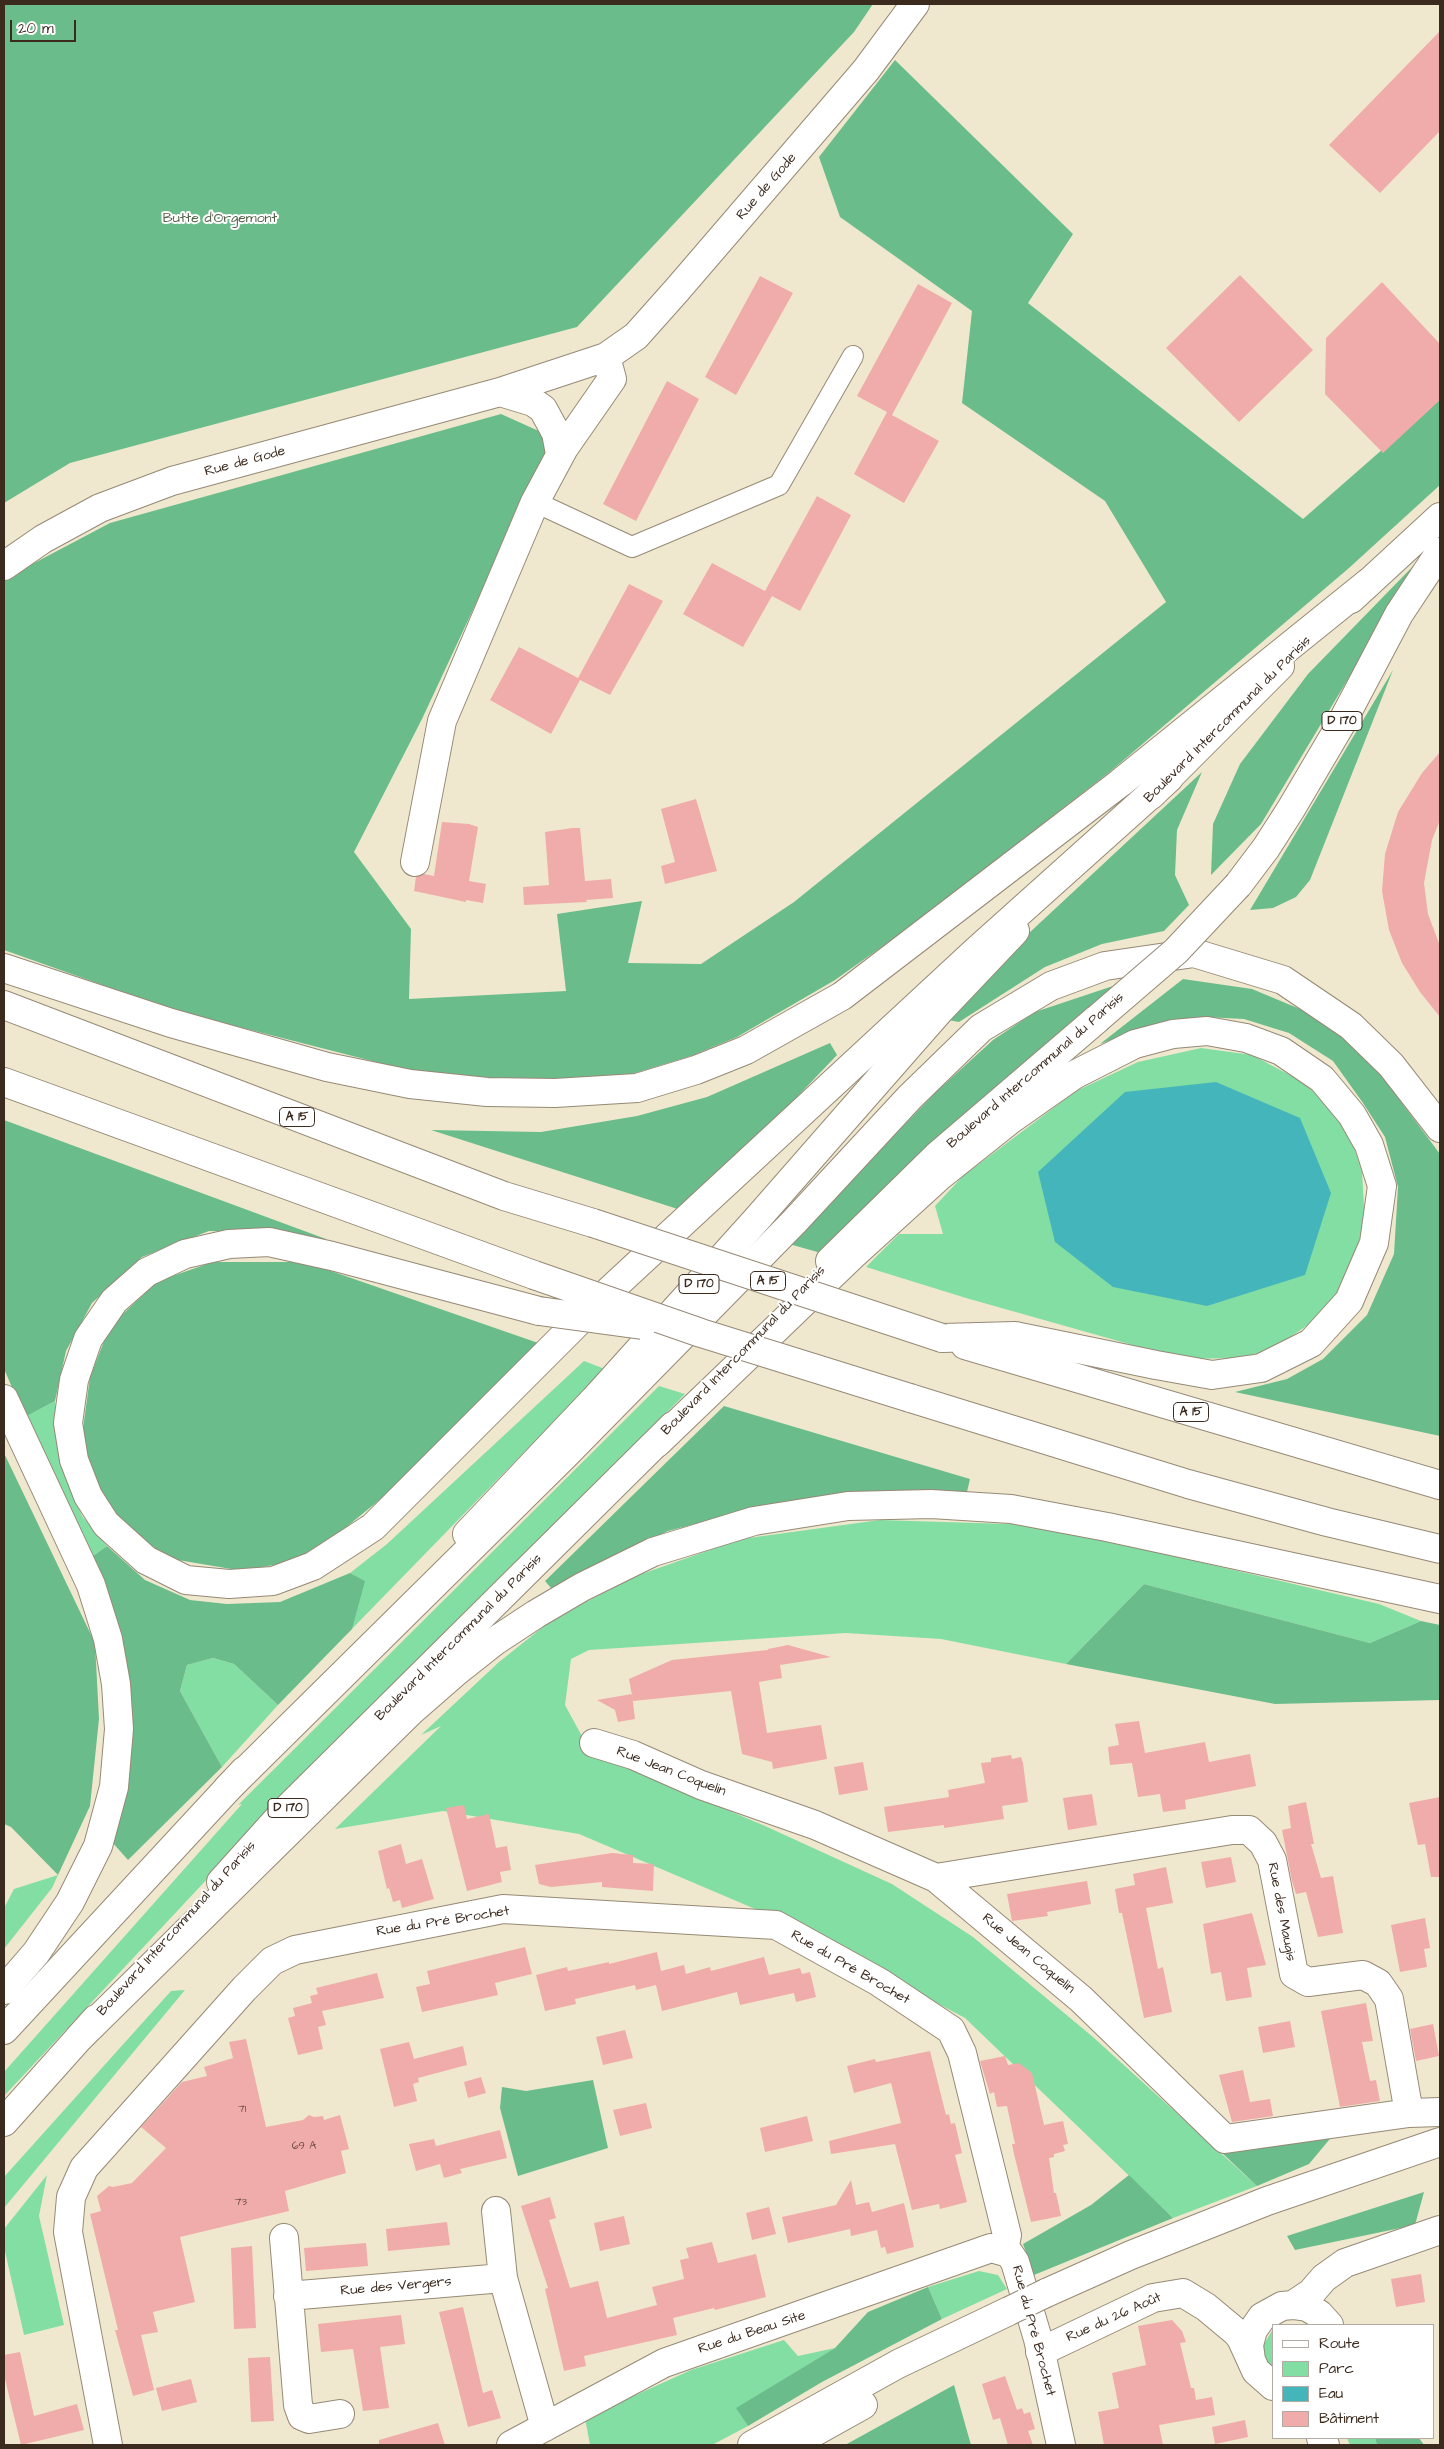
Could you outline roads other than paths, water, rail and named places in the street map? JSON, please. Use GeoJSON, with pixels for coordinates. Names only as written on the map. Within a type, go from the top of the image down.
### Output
{"type":"FeatureCollection","features":[{"type":"Feature","properties":{"kind":"main road","name":"Rue de Gode"},"geometry":{"type":"LineString","coordinates":[[4,566],[43,539],[100,508],[172,481],[500,392],[606,357],[636,336],[677,290],[866,70],[915,4]]}},
{"type":"Feature","properties":{"kind":"main road"},"geometry":{"type":"LineString","coordinates":[[415,862],[442,721],[535,502],[560,454],[612,379],[606,357]]}},
{"type":"Feature","properties":{"kind":"main road"},"geometry":{"type":"LineString","coordinates":[[500,392],[533,402],[543,409],[551,420],[556,433],[560,454]]}},
{"type":"Feature","properties":{"kind":"main road","name":"Boulevard Intercommunal du Parisis"},"geometry":{"type":"LineString","coordinates":[[4,2030],[228,1788],[594,1400],[992,954],[1280,666],[1440,517]]}},
{"type":"Feature","properties":{"kind":"main road","name":"Boulevard Intercommunal du Parisis"},"geometry":{"type":"LineString","coordinates":[[4,2122],[284,1812],[657,1443],[861,1228],[937,1156],[1176,951],[1238,885],[1266,848],[1291,809],[1341,724],[1399,614],[1440,552]]}},
{"type":"Feature","properties":{"kind":"main road"},"geometry":{"type":"LineString","coordinates":[[4,968],[170,1023],[327,1067],[410,1084],[487,1092],[555,1093],[637,1088],[696,1070],[746,1050],[842,996],[1120,783],[1368,583]]}},
{"type":"Feature","properties":{"kind":"main road"},"geometry":{"type":"LineString","coordinates":[[701,1333],[539,1311],[332,1256],[269,1242],[229,1244],[185,1254],[148,1272],[114,1301],[88,1338],[74,1380],[68,1423],[74,1460],[88,1496],[106,1524],[146,1560],[186,1580],[229,1584],[273,1581],[313,1566],[372,1527],[609,1291],[976,951],[1169,778]]}},
{"type":"Feature","properties":{"kind":"main road"},"geometry":{"type":"LineString","coordinates":[[228,1788],[566,1454],[794,1222],[910,1097],[982,1028],[1051,986],[1105,966],[1194,953],[1283,980],[1351,1026],[1391,1065],[1440,1128]]}},
{"type":"Feature","properties":{"kind":"main road","name":"A 15"},"geometry":{"type":"LineString","coordinates":[[4,1005],[504,1196],[593,1223],[942,1338],[1440,1485]]}},
{"type":"Feature","properties":{"kind":"main road"},"geometry":{"type":"LineString","coordinates":[[657,1443],[853,1255],[941,1176],[1010,1120],[1074,1075],[1135,1044],[1172,1034],[1207,1031],[1246,1038],[1281,1051],[1322,1079],[1352,1115],[1369,1145],[1382,1186],[1374,1243],[1349,1300],[1312,1343],[1261,1368],[1212,1375],[1015,1336],[942,1338]]}},
{"type":"Feature","properties":{"kind":"main road"},"geometry":{"type":"LineString","coordinates":[[4,1082],[534,1275],[701,1333],[1188,1484],[1326,1522],[1440,1549]]}},
{"type":"Feature","properties":{"kind":"main road"},"geometry":{"type":"LineString","coordinates":[[4,1399],[91,1585],[108,1639],[116,1684],[120,1729],[114,1787],[98,1846],[70,1902],[36,1953],[4,1990]]}},
{"type":"Feature","properties":{"kind":"main road"},"geometry":{"type":"LineString","coordinates":[[80,2037],[410,1712],[457,1671],[495,1641],[536,1614],[582,1587],[653,1552],[754,1521],[848,1506],[931,1504],[1011,1510],[1088,1524],[1440,1599]]}},
{"type":"Feature","properties":{"kind":"main road","name":"Rue Jean Coquelin"},"geometry":{"type":"LineString","coordinates":[[594,1743],[633,1754],[701,1785],[815,1825],[936,1878],[1081,1999],[1225,2140],[1408,2113],[1440,2112]]}},
{"type":"Feature","properties":{"kind":"main road","name":"Rue des Maugis"},"geometry":{"type":"LineString","coordinates":[[936,1878],[1232,1830],[1249,1830],[1263,1843],[1272,1860],[1294,1974],[1308,1982],[1363,1975],[1378,1983],[1389,1999],[1408,2113]]}},
{"type":"Feature","properties":{"kind":"main road","name":"Rue du Pré Brochet"},"geometry":{"type":"LineString","coordinates":[[108,2445],[68,2232],[71,2197],[84,2168],[244,1989],[272,1961],[295,1950],[503,1909],[776,1925],[879,1982],[951,2030],[962,2052],[1007,2235],[1004,2251],[1012,2256],[1015,2262],[1040,2352],[1061,2445]]}},
{"type":"Feature","properties":{"kind":"main road"},"geometry":{"type":"LineString","coordinates":[[752,2445],[898,2364],[1011,2319],[1271,2209],[1432,2154]]}},
{"type":"Feature","properties":{"kind":"main road"},"geometry":{"type":"LineString","coordinates":[[496,2211],[503,2278],[545,2427]]}},
{"type":"Feature","properties":{"kind":"main road"},"geometry":{"type":"LineString","coordinates":[[1294,2305],[1311,2293],[1335,2270],[1362,2256],[1435,2236]]}},
{"type":"Feature","properties":{"kind":"main road"},"geometry":{"type":"LineString","coordinates":[[284,2238],[298,2405],[302,2416],[310,2419],[340,2414]]}},
{"type":"Feature","properties":{"kind":"main road","name":"Rue du Beau Site"},"geometry":{"type":"LineString","coordinates":[[510,2445],[664,2363],[823,2309],[984,2250],[1004,2251]]}},
{"type":"Feature","properties":{"kind":"main road"},"geometry":{"type":"LineString","coordinates":[[1329,2324],[1328,2311],[1332,2294],[1362,2256]]}},
{"type":"Feature","properties":{"kind":"main road","name":"Rue des Vergers"},"geometry":{"type":"LineString","coordinates":[[288,2296],[503,2278]]}},
{"type":"Feature","properties":{"kind":"main road","name":"Rue du 26 Août"},"geometry":{"type":"LineString","coordinates":[[1040,2352],[1153,2298],[1183,2293],[1206,2307],[1236,2332],[1241,2338],[1256,2372],[1272,2385]]}},
{"type":"Feature","properties":{"kind":"main road"},"geometry":{"type":"LineString","coordinates":[[1251,2360],[1249,2345],[1253,2330],[1262,2317],[1277,2308],[1294,2305],[1307,2307],[1319,2314],[1329,2324]]}},
{"type":"Feature","properties":{"kind":"main road"},"geometry":{"type":"LineString","coordinates":[[790,2445],[919,2374],[1011,2319]]}},
{"type":"Feature","properties":{"kind":"street"},"geometry":{"type":"LineString","coordinates":[[535,502],[632,548],[779,485],[853,356]]}},
{"type":"Feature","properties":{"kind":"water"},"geometry":{"type":"Polygon","coordinates":[[[1216,1082],[1300,1118],[1331,1193],[1305,1275],[1207,1306],[1113,1287],[1055,1242],[1038,1172],[1125,1092],[1216,1082]]]}},
{"type":"Feature","properties":{"kind":"park label","name":"Butte d'Orgemont"},"geometry":{"type":"Point","coordinates":[220,219]}}]}
